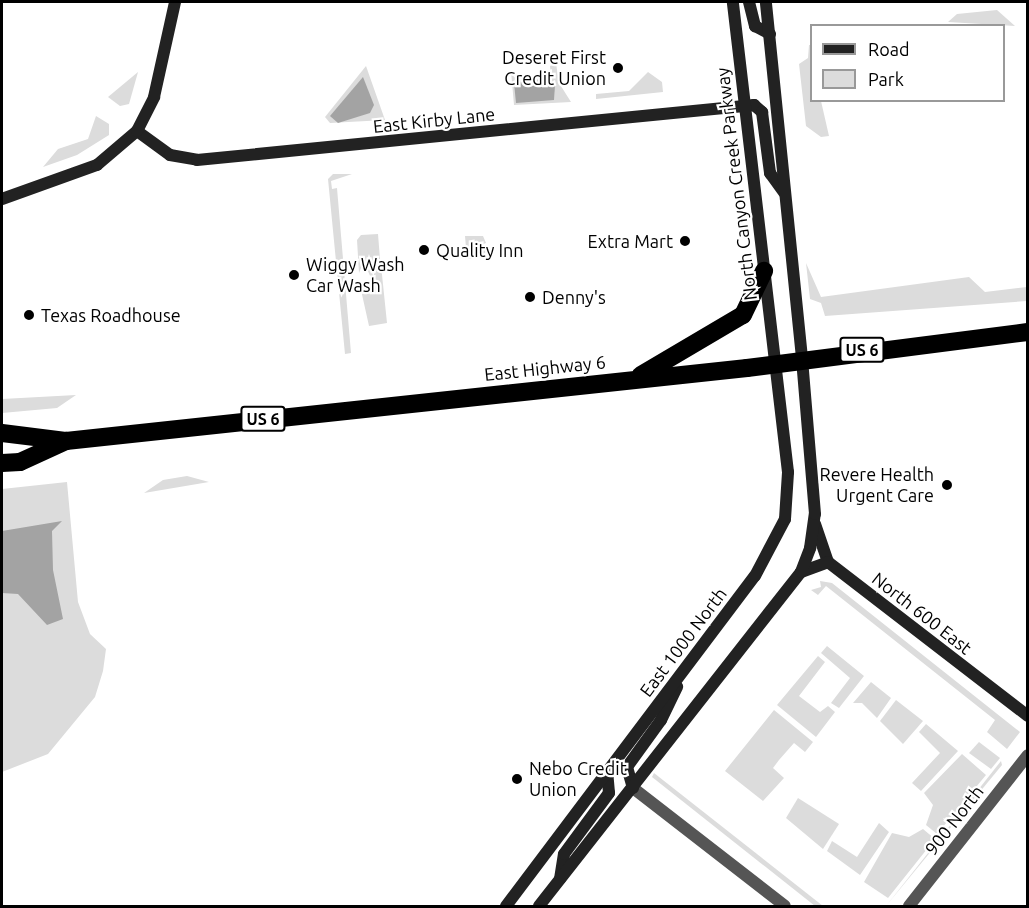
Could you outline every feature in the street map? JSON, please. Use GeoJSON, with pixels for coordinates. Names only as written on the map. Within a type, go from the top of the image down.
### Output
{"type":"FeatureCollection","features":[{"type":"Feature","properties":{"kind":"highway"},"geometry":{"type":"LineString","coordinates":[[634,379],[743,315],[764,271]]}},
{"type":"Feature","properties":{"kind":"highway","name":"East Highway 6"},"geometry":{"type":"LineString","coordinates":[[2,434],[66,441],[634,379],[1028,332]]}},
{"type":"Feature","properties":{"kind":"highway","name":"East Highway 6"},"geometry":{"type":"LineString","coordinates":[[2,463],[20,462],[66,441]]}},
{"type":"Feature","properties":{"kind":"main road"},"geometry":{"type":"LineString","coordinates":[[2,199],[97,165],[137,131],[153,97],[175,2]]}},
{"type":"Feature","properties":{"kind":"main road","name":"North Canyon Creek Parkway"},"geometry":{"type":"LineString","coordinates":[[733,2],[773,363]]}},
{"type":"Feature","properties":{"kind":"main road"},"geometry":{"type":"LineString","coordinates":[[749,2],[755,26],[770,34]]}},
{"type":"Feature","properties":{"kind":"main road"},"geometry":{"type":"LineString","coordinates":[[766,2],[802,358],[814,523],[828,562],[801,572]]}},
{"type":"Feature","properties":{"kind":"main road"},"geometry":{"type":"LineString","coordinates":[[743,106],[762,112],[770,173],[784,192]]}},
{"type":"Feature","properties":{"kind":"main road","name":"East Kirby Lane"},"geometry":{"type":"LineString","coordinates":[[137,131],[170,155],[198,160],[743,106]]}},
{"type":"Feature","properties":{"kind":"main road","name":"East 1000 North"},"geometry":{"type":"LineString","coordinates":[[506,906],[755,576],[782,529],[788,472],[773,363]]}},
{"type":"Feature","properties":{"kind":"main road"},"geometry":{"type":"LineString","coordinates":[[539,906],[801,572],[814,523]]}},
{"type":"Feature","properties":{"kind":"main road","name":"North 600 East"},"geometry":{"type":"LineString","coordinates":[[828,562],[1028,717]]}},
{"type":"Feature","properties":{"kind":"main road"},"geometry":{"type":"LineString","coordinates":[[633,788],[627,767],[665,714],[679,677]]}},
{"type":"Feature","properties":{"kind":"main road"},"geometry":{"type":"LineString","coordinates":[[560,879],[564,854],[609,793],[608,772]]}},
{"type":"Feature","properties":{"kind":"street","name":"900 North"},"geometry":{"type":"LineString","coordinates":[[909,906],[1028,755]]}},
{"type":"Feature","properties":{"kind":"street"},"geometry":{"type":"LineString","coordinates":[[633,788],[785,906]]}},
{"type":"Feature","properties":{"kind":"green space"},"geometry":{"type":"Polygon","coordinates":[[[997,10],[1015,26],[948,22],[957,14],[997,10]]]}},
{"type":"Feature","properties":{"kind":"green space"},"geometry":{"type":"Polygon","coordinates":[[[810,45],[810,102],[821,102],[829,136],[821,137],[806,126],[799,64],[808,58],[810,45]]]}},
{"type":"Feature","properties":{"kind":"green space"},"geometry":{"type":"Polygon","coordinates":[[[556,63],[559,83],[571,102],[514,105],[511,71],[517,81],[551,77],[550,66],[556,63]]]}},
{"type":"Feature","properties":{"kind":"green space"},"geometry":{"type":"Polygon","coordinates":[[[366,66],[385,120],[330,123],[325,117],[366,66]]]}},
{"type":"Feature","properties":{"kind":"green space"},"geometry":{"type":"Polygon","coordinates":[[[138,72],[129,104],[120,106],[108,97],[138,72]]]}},
{"type":"Feature","properties":{"kind":"green space"},"geometry":{"type":"Polygon","coordinates":[[[648,72],[662,82],[663,92],[596,99],[596,94],[629,91],[648,72]]]}},
{"type":"Feature","properties":{"kind":"green space"},"geometry":{"type":"Polygon","coordinates":[[[96,116],[109,124],[109,135],[77,155],[43,167],[58,149],[88,139],[96,116]]]}},
{"type":"Feature","properties":{"kind":"green space"},"geometry":{"type":"Polygon","coordinates":[[[333,174],[352,174],[331,181],[332,189],[337,188],[351,353],[345,354],[328,179],[333,174]]]}},
{"type":"Feature","properties":{"kind":"green space"},"geometry":{"type":"Polygon","coordinates":[[[378,234],[380,259],[363,263],[359,273],[357,240],[361,235],[378,234]]]}},
{"type":"Feature","properties":{"kind":"green space"},"geometry":{"type":"Polygon","coordinates":[[[465,236],[483,236],[486,243],[478,246],[487,249],[484,257],[467,259],[465,236]]]}},
{"type":"Feature","properties":{"kind":"green space"},"geometry":{"type":"Polygon","coordinates":[[[806,263],[821,297],[969,277],[985,292],[1027,287],[1027,301],[825,316],[821,303],[810,299],[806,263]]]}},
{"type":"Feature","properties":{"kind":"green space"},"geometry":{"type":"Polygon","coordinates":[[[381,265],[387,323],[369,326],[359,281],[367,287],[371,278],[366,267],[381,265]]]}},
{"type":"Feature","properties":{"kind":"green space"},"geometry":{"type":"Polygon","coordinates":[[[76,395],[57,408],[2,413],[2,399],[76,395]]]}},
{"type":"Feature","properties":{"kind":"green space"},"geometry":{"type":"Polygon","coordinates":[[[187,476],[209,482],[144,493],[163,480],[187,476]]]}},
{"type":"Feature","properties":{"kind":"green space"},"geometry":{"type":"Polygon","coordinates":[[[67,482],[78,602],[90,634],[106,649],[103,671],[95,697],[48,754],[2,772],[2,489],[67,482]]]}},
{"type":"Feature","properties":{"kind":"green space"},"geometry":{"type":"Polygon","coordinates":[[[820,581],[832,583],[1020,732],[1007,749],[987,732],[995,720],[826,586],[818,595],[811,590],[821,587],[820,581]]]}},
{"type":"Feature","properties":{"kind":"green space"},"geometry":{"type":"Polygon","coordinates":[[[827,646],[864,676],[839,708],[831,703],[850,678],[821,653],[827,646]]]}},
{"type":"Feature","properties":{"kind":"green space"},"geometry":{"type":"Polygon","coordinates":[[[818,656],[825,662],[799,696],[820,712],[828,706],[835,712],[816,737],[777,705],[818,656]]]}},
{"type":"Feature","properties":{"kind":"green space"},"geometry":{"type":"Polygon","coordinates":[[[871,682],[891,698],[877,718],[862,703],[853,703],[871,682]]]}},
{"type":"Feature","properties":{"kind":"green space"},"geometry":{"type":"Polygon","coordinates":[[[896,700],[923,721],[903,744],[880,721],[896,700]]]}},
{"type":"Feature","properties":{"kind":"green space"},"geometry":{"type":"Polygon","coordinates":[[[774,710],[813,742],[805,752],[794,743],[779,760],[773,768],[784,778],[763,801],[725,771],[774,710]]]}},
{"type":"Feature","properties":{"kind":"green space"},"geometry":{"type":"Polygon","coordinates":[[[926,724],[958,751],[921,791],[912,783],[940,753],[919,732],[926,724]]]}},
{"type":"Feature","properties":{"kind":"green space"},"geometry":{"type":"Polygon","coordinates":[[[979,742],[1000,758],[991,769],[969,753],[979,742]]]}},
{"type":"Feature","properties":{"kind":"green space"},"geometry":{"type":"Polygon","coordinates":[[[962,754],[986,775],[937,834],[926,825],[933,805],[924,793],[962,754]]]}},
{"type":"Feature","properties":{"kind":"green space"},"geometry":{"type":"Polygon","coordinates":[[[1001,761],[1002,765],[886,906],[1001,761]]]}},
{"type":"Feature","properties":{"kind":"green space"},"geometry":{"type":"Polygon","coordinates":[[[654,773],[823,906],[815,906],[652,777],[654,773]]]}},
{"type":"Feature","properties":{"kind":"green space"},"geometry":{"type":"Polygon","coordinates":[[[798,798],[839,824],[823,849],[786,818],[798,798]]]}},
{"type":"Feature","properties":{"kind":"green space"},"geometry":{"type":"Polygon","coordinates":[[[879,823],[889,832],[860,875],[827,851],[832,841],[857,857],[879,823]]]}},
{"type":"Feature","properties":{"kind":"green space"},"geometry":{"type":"Polygon","coordinates":[[[923,829],[935,839],[888,898],[864,882],[892,833],[909,837],[923,829]]]}},
{"type":"Feature","properties":{"kind":"shaded area"},"geometry":{"type":"Polygon","coordinates":[[[363,77],[374,105],[370,113],[338,123],[330,116],[363,77]]]}},
{"type":"Feature","properties":{"kind":"shaded area"},"geometry":{"type":"Polygon","coordinates":[[[549,79],[555,85],[554,100],[516,103],[514,83],[549,79]]]}},
{"type":"Feature","properties":{"kind":"shaded area"},"geometry":{"type":"Polygon","coordinates":[[[62,521],[52,531],[53,570],[63,619],[47,625],[18,594],[2,593],[2,531],[62,521]]]}},
{"type":"Feature","properties":{"kind":"place","name":"Deseret First Credit Union"},"geometry":{"type":"Point","coordinates":[618,68]}},
{"type":"Feature","properties":{"kind":"place","name":"Extra Mart"},"geometry":{"type":"Point","coordinates":[685,241]}},
{"type":"Feature","properties":{"kind":"place","name":"Quality Inn"},"geometry":{"type":"Point","coordinates":[424,250]}},
{"type":"Feature","properties":{"kind":"place","name":"Wiggy Wash Car Wash"},"geometry":{"type":"Point","coordinates":[294,275]}},
{"type":"Feature","properties":{"kind":"place","name":"Denny's"},"geometry":{"type":"Point","coordinates":[530,297]}},
{"type":"Feature","properties":{"kind":"place","name":"Texas Roadhouse"},"geometry":{"type":"Point","coordinates":[29,315]}},
{"type":"Feature","properties":{"kind":"place","name":"Revere Health Urgent Care"},"geometry":{"type":"Point","coordinates":[947,485]}},
{"type":"Feature","properties":{"kind":"place","name":"Nebo Credit Union"},"geometry":{"type":"Point","coordinates":[517,779]}}]}
